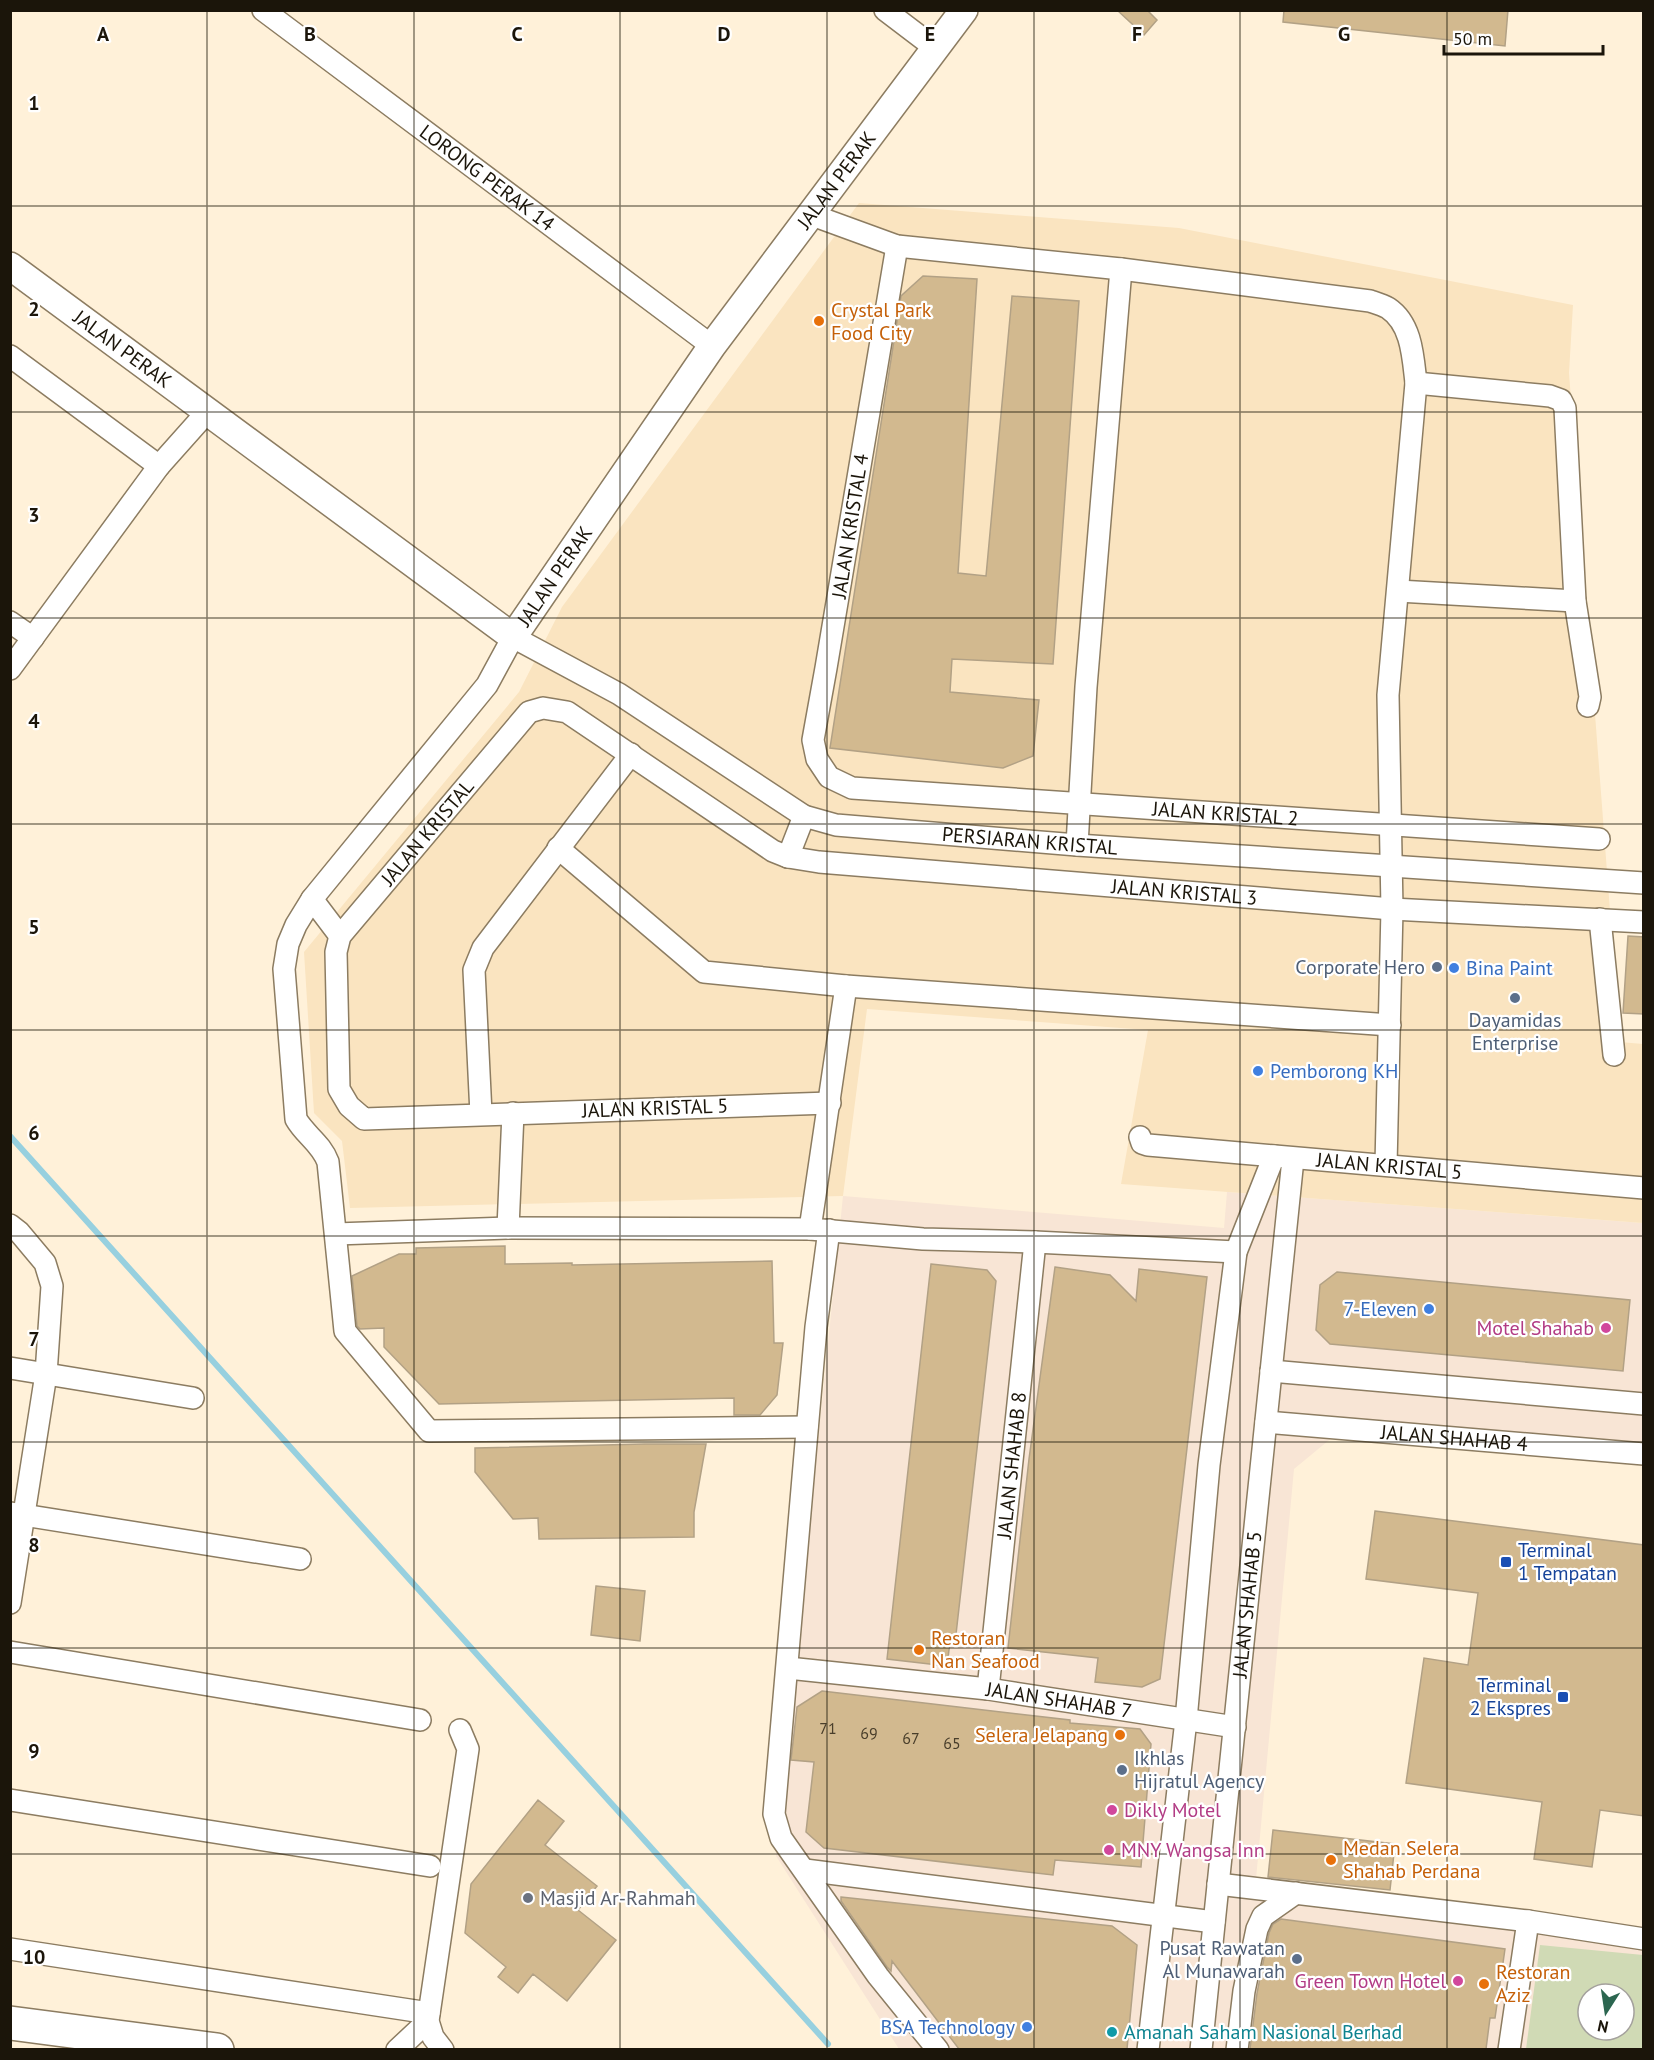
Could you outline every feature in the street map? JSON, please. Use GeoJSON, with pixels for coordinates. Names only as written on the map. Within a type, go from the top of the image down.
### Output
{"type":"FeatureCollection","features":[{"type":"Feature","properties":{"kind":"main road"},"geometry":{"type":"LineString","coordinates":[[10,2023],[214,2049]]}},
{"type":"Feature","properties":{"kind":"street","name":"LORONG PERAK 14"},"geometry":{"type":"LineString","coordinates":[[263,10],[712,346]]}},
{"type":"Feature","properties":{"kind":"street"},"geometry":{"type":"LineString","coordinates":[[885,10],[935,48]]}},
{"type":"Feature","properties":{"kind":"street","name":"JALAN PERAK"},"geometry":{"type":"LineString","coordinates":[[10,266],[513,637],[712,346],[964,10]]}},
{"type":"Feature","properties":{"kind":"street"},"geometry":{"type":"LineString","coordinates":[[812,214],[897,246],[1121,269],[1370,300],[1389,309],[1399,320],[1408,336],[1416,383],[1388,695],[1392,909],[1386,1165]]}},
{"type":"Feature","properties":{"kind":"street","name":"JALAN KRISTAL 4"},"geometry":{"type":"LineString","coordinates":[[852,788],[829,777],[818,759],[813,740],[897,246]]}},
{"type":"Feature","properties":{"kind":"street"},"geometry":{"type":"LineString","coordinates":[[1077,845],[1087,675],[1121,269]]}},
{"type":"Feature","properties":{"kind":"street"},"geometry":{"type":"LineString","coordinates":[[10,356],[159,466]]}},
{"type":"Feature","properties":{"kind":"street"},"geometry":{"type":"LineString","coordinates":[[1416,383],[1550,396],[1561,400],[1566,408],[1575,601],[1590,697],[1588,706]]}},
{"type":"Feature","properties":{"kind":"street"},"geometry":{"type":"LineString","coordinates":[[10,669],[159,466],[208,411]]}},
{"type":"Feature","properties":{"kind":"street"},"geometry":{"type":"LineString","coordinates":[[1398,591],[1575,601]]}},
{"type":"Feature","properties":{"kind":"street"},"geometry":{"type":"LineString","coordinates":[[10,622],[33,638]]}},
{"type":"Feature","properties":{"kind":"street"},"geometry":{"type":"LineString","coordinates":[[513,637],[487,685],[312,899],[296,925],[288,944],[284,969],[296,1119],[301,1128],[318,1143],[328,1162],[345,1332],[429,1431],[807,1426]]}},
{"type":"Feature","properties":{"kind":"street","name":"PERSIARAN KRISTAL"},"geometry":{"type":"LineString","coordinates":[[513,637],[619,694],[804,816],[836,825],[1077,845],[1644,882]]}},
{"type":"Feature","properties":{"kind":"street","name":"JALAN KRISTAL"},"geometry":{"type":"LineString","coordinates":[[339,936],[529,712],[543,708],[567,711],[780,854]]}},
{"type":"Feature","properties":{"kind":"street"},"geometry":{"type":"LineString","coordinates":[[312,899],[339,936],[336,952],[339,1089],[349,1106],[364,1119],[481,1114],[474,970],[483,948],[631,754]]}},
{"type":"Feature","properties":{"kind":"street","name":"JALAN KRISTAL 2"},"geometry":{"type":"LineString","coordinates":[[852,788],[1599,839]]}},
{"type":"Feature","properties":{"kind":"street"},"geometry":{"type":"LineString","coordinates":[[780,854],[804,816]]}},
{"type":"Feature","properties":{"kind":"street"},"geometry":{"type":"LineString","coordinates":[[558,849],[704,972],[846,986],[1390,1025]]}},
{"type":"Feature","properties":{"kind":"street","name":"JALAN KRISTAL 3"},"geometry":{"type":"LineString","coordinates":[[780,854],[819,862],[1392,909],[1644,922]]}},
{"type":"Feature","properties":{"kind":"street"},"geometry":{"type":"LineString","coordinates":[[1600,919],[1614,1055]]}},
{"type":"Feature","properties":{"kind":"street"},"geometry":{"type":"LineString","coordinates":[[846,986],[830,1103],[820,1230],[816,1327],[774,1814],[781,1838],[878,1977],[938,2049]]}},
{"type":"Feature","properties":{"kind":"street","name":"JALAN KRISTAL 5"},"geometry":{"type":"LineString","coordinates":[[481,1114],[830,1103]]}},
{"type":"Feature","properties":{"kind":"street"},"geometry":{"type":"LineString","coordinates":[[508,1228],[513,1113]]}},
{"type":"Feature","properties":{"kind":"street","name":"JALAN KRISTAL 5"},"geometry":{"type":"LineString","coordinates":[[1140,1137],[1142,1143],[1148,1146],[1644,1188]]}},
{"type":"Feature","properties":{"kind":"street"},"geometry":{"type":"LineString","coordinates":[[1148,2049],[1186,1720],[1209,1465],[1236,1252],[1283,1158]]}},
{"type":"Feature","properties":{"kind":"street","name":"JALAN SHAHAB 5"},"geometry":{"type":"LineString","coordinates":[[1201,2049],[1271,1371],[1283,1158]]}},
{"type":"Feature","properties":{"kind":"street"},"geometry":{"type":"LineString","coordinates":[[10,1225],[19,1232],[45,1263],[52,1286],[46,1374],[17,1514],[10,1603]]}},
{"type":"Feature","properties":{"kind":"street"},"geometry":{"type":"LineString","coordinates":[[336,1234],[508,1228],[820,1230],[923,1239],[1236,1252]]}},
{"type":"Feature","properties":{"kind":"street","name":"JALAN SHAHAB 8"},"geometry":{"type":"LineString","coordinates":[[988,1689],[1035,1242]]}},
{"type":"Feature","properties":{"kind":"street"},"geometry":{"type":"LineString","coordinates":[[10,1368],[193,1398]]}},
{"type":"Feature","properties":{"kind":"street"},"geometry":{"type":"LineString","coordinates":[[1271,1371],[1644,1404]]}},
{"type":"Feature","properties":{"kind":"street","name":"JALAN SHAHAB 4"},"geometry":{"type":"LineString","coordinates":[[1266,1422],[1644,1454]]}},
{"type":"Feature","properties":{"kind":"street"},"geometry":{"type":"LineString","coordinates":[[17,1514],[300,1559]]}},
{"type":"Feature","properties":{"kind":"street"},"geometry":{"type":"LineString","coordinates":[[10,1652],[420,1719]]}},
{"type":"Feature","properties":{"kind":"street","name":"JALAN SHAHAB 7"},"geometry":{"type":"LineString","coordinates":[[788,1668],[988,1689],[1085,1702],[1235,1727]]}},
{"type":"Feature","properties":{"kind":"street"},"geometry":{"type":"LineString","coordinates":[[443,2049],[432,2037],[429,2017],[468,1749],[460,1730]]}},
{"type":"Feature","properties":{"kind":"street"},"geometry":{"type":"LineString","coordinates":[[10,1800],[430,1866]]}},
{"type":"Feature","properties":{"kind":"street"},"geometry":{"type":"LineString","coordinates":[[804,1870],[1214,1922]]}},
{"type":"Feature","properties":{"kind":"street"},"geometry":{"type":"LineString","coordinates":[[1218,1884],[1528,1921],[1644,1939]]}},
{"type":"Feature","properties":{"kind":"street"},"geometry":{"type":"LineString","coordinates":[[1237,2049],[1244,1991],[1257,1929],[1263,1916],[1296,1893]]}},
{"type":"Feature","properties":{"kind":"street"},"geometry":{"type":"LineString","coordinates":[[1509,2049],[1528,1921]]}},
{"type":"Feature","properties":{"kind":"street"},"geometry":{"type":"LineString","coordinates":[[10,1949],[429,2017]]}},
{"type":"Feature","properties":{"kind":"street"},"geometry":{"type":"LineString","coordinates":[[397,2049],[429,2017]]}},
{"type":"Feature","properties":{"kind":"shaded area"},"geometry":{"type":"Polygon","coordinates":[[[859,203],[1179,228],[1573,305],[1569,373],[1620,1042],[1643,1044],[1643,1223],[1121,1184],[1148,1030],[867,1009],[843,1196],[350,1208],[342,1141],[314,1113],[304,952],[519,692],[562,607],[859,203]]]}},
{"type":"Feature","properties":{"kind":"shaded area"},"geometry":{"type":"Polygon","coordinates":[[[1227,1192],[1643,1223],[1643,1465],[1334,1436],[1294,1469],[1255,1890],[1643,1927],[1643,2049],[899,2049],[776,1856],[843,1196],[1224,1228],[1227,1192]]]}},
{"type":"Feature","properties":{"kind":"green space"},"geometry":{"type":"Polygon","coordinates":[[[1540,1945],[1643,1955],[1643,2049],[1526,2049],[1540,1945]]]}},
{"type":"Feature","properties":{"kind":"building"},"geometry":{"type":"Polygon","coordinates":[[[1117,10],[1147,10],[1157,20],[1144,35],[1117,10]]]}},
{"type":"Feature","properties":{"kind":"building"},"geometry":{"type":"Polygon","coordinates":[[[1284,10],[1508,10],[1505,46],[1283,22],[1284,10]]]}},
{"type":"Feature","properties":{"kind":"building"},"geometry":{"type":"Polygon","coordinates":[[[923,276],[977,279],[958,573],[986,576],[1012,296],[1079,301],[1053,664],[952,659],[950,692],[1039,700],[1033,756],[1003,768],[830,748],[901,296],[923,276]]]}},
{"type":"Feature","properties":{"kind":"building"},"geometry":{"type":"Polygon","coordinates":[[[1628,936],[1644,937],[1644,1014],[1623,1013],[1628,936]]]}},
{"type":"Feature","properties":{"kind":"building"},"geometry":{"type":"Polygon","coordinates":[[[505,1246],[505,1264],[772,1261],[774,1343],[783,1343],[777,1395],[760,1415],[734,1415],[734,1398],[439,1404],[384,1347],[384,1328],[360,1329],[357,1326],[352,1276],[399,1254],[416,1254],[416,1248],[505,1246]]]}},
{"type":"Feature","properties":{"kind":"building"},"geometry":{"type":"Polygon","coordinates":[[[931,1264],[987,1270],[996,1281],[955,1643],[950,1642],[948,1658],[938,1665],[887,1659],[931,1264]]]}},
{"type":"Feature","properties":{"kind":"building"},"geometry":{"type":"Polygon","coordinates":[[[1055,1267],[1110,1275],[1136,1301],[1139,1269],[1207,1277],[1160,1679],[1142,1687],[1095,1682],[1098,1658],[1008,1648],[1029,1459],[1055,1267]]]}},
{"type":"Feature","properties":{"kind":"building"},"geometry":{"type":"Polygon","coordinates":[[[1337,1272],[1630,1300],[1623,1371],[1330,1344],[1316,1330],[1320,1285],[1337,1272]]]}},
{"type":"Feature","properties":{"kind":"building"},"geometry":{"type":"Polygon","coordinates":[[[706,1444],[694,1512],[694,1537],[539,1539],[538,1518],[513,1519],[475,1472],[475,1448],[706,1444]]]}},
{"type":"Feature","properties":{"kind":"building"},"geometry":{"type":"Polygon","coordinates":[[[1375,1511],[1644,1545],[1644,1816],[1600,1810],[1592,1867],[1534,1859],[1542,1802],[1406,1783],[1424,1658],[1468,1665],[1478,1593],[1366,1579],[1375,1511]]]}},
{"type":"Feature","properties":{"kind":"building"},"geometry":{"type":"Polygon","coordinates":[[[596,1586],[645,1591],[640,1641],[591,1635],[596,1586]]]}},
{"type":"Feature","properties":{"kind":"building"},"geometry":{"type":"Polygon","coordinates":[[[822,1691],[1070,1720],[1070,1723],[1140,1729],[1151,1744],[1141,1867],[1055,1860],[1053,1875],[824,1848],[806,1832],[814,1762],[791,1760],[797,1707],[822,1691]]]}},
{"type":"Feature","properties":{"kind":"building","name":"Masjid Ar-Rahmah"},"geometry":{"type":"Polygon","coordinates":[[[538,1800],[564,1821],[545,1845],[597,1886],[578,1910],[616,1940],[567,2001],[533,1974],[518,1993],[498,1977],[506,1967],[465,1933],[471,1884],[538,1800]]]}},
{"type":"Feature","properties":{"kind":"building","name":"Medan Selera Shahab Perdana"},"geometry":{"type":"Polygon","coordinates":[[[1273,1830],[1395,1844],[1390,1890],[1268,1877],[1273,1830]]]}},
{"type":"Feature","properties":{"kind":"building"},"geometry":{"type":"Polygon","coordinates":[[[841,1897],[1112,1926],[1137,1945],[1127,2049],[959,2049],[892,1961],[891,1971],[887,1967],[841,1901],[841,1897]]]}},
{"type":"Feature","properties":{"kind":"building"},"geometry":{"type":"Polygon","coordinates":[[[1281,1919],[1505,1949],[1495,2018],[1490,2018],[1486,2049],[1250,2049],[1257,1993],[1269,1933],[1273,1924],[1281,1919]]]}},
{"type":"Feature","properties":{"kind":"waterway"},"geometry":{"type":"LineString","coordinates":[[10,1136],[828,2044]]}},
{"type":"Feature","properties":{"kind":"place","name":"Crystal Park Food City"},"geometry":{"type":"Point","coordinates":[819,321]}},
{"type":"Feature","properties":{"kind":"place","name":"Corporate Hero"},"geometry":{"type":"Point","coordinates":[1437,967]}},
{"type":"Feature","properties":{"kind":"place","name":"Bina Paint"},"geometry":{"type":"Point","coordinates":[1454,968]}},
{"type":"Feature","properties":{"kind":"place","name":"Dayamidas Enterprise"},"geometry":{"type":"Point","coordinates":[1515,998]}},
{"type":"Feature","properties":{"kind":"place","name":"Pemborong KH"},"geometry":{"type":"Point","coordinates":[1258,1071]}},
{"type":"Feature","properties":{"kind":"place","name":"7-Eleven"},"geometry":{"type":"Point","coordinates":[1429,1309]}},
{"type":"Feature","properties":{"kind":"place","name":"Motel Shahab"},"geometry":{"type":"Point","coordinates":[1606,1328]}},
{"type":"Feature","properties":{"kind":"place","name":"Terminal 1 Tempatan"},"geometry":{"type":"Point","coordinates":[1506,1562]}},
{"type":"Feature","properties":{"kind":"place","name":"Restoran Nan Seafood"},"geometry":{"type":"Point","coordinates":[919,1650]}},
{"type":"Feature","properties":{"kind":"place","name":"Terminal 2 Ekspres"},"geometry":{"type":"Point","coordinates":[1563,1697]}},
{"type":"Feature","properties":{"kind":"place","name":"Selera Jelapang"},"geometry":{"type":"Point","coordinates":[1120,1735]}},
{"type":"Feature","properties":{"kind":"place","name":"Ikhlas Hijratul Agency"},"geometry":{"type":"Point","coordinates":[1122,1770]}},
{"type":"Feature","properties":{"kind":"place","name":"Dikly Motel"},"geometry":{"type":"Point","coordinates":[1112,1810]}},
{"type":"Feature","properties":{"kind":"place","name":"MNY Wangsa Inn"},"geometry":{"type":"Point","coordinates":[1109,1850]}},
{"type":"Feature","properties":{"kind":"place","name":"Medan Selera Shahab Perdana"},"geometry":{"type":"Point","coordinates":[1331,1860]}},
{"type":"Feature","properties":{"kind":"place","name":"Masjid Ar-Rahmah"},"geometry":{"type":"Point","coordinates":[528,1898]}},
{"type":"Feature","properties":{"kind":"place","name":"Pusat Rawatan Al Munawarah"},"geometry":{"type":"Point","coordinates":[1297,1959]}},
{"type":"Feature","properties":{"kind":"place","name":"Green Town Hotel"},"geometry":{"type":"Point","coordinates":[1458,1981]}},
{"type":"Feature","properties":{"kind":"place","name":"Restoran Aziz"},"geometry":{"type":"Point","coordinates":[1484,1984]}},
{"type":"Feature","properties":{"kind":"place","name":"BSA Technology"},"geometry":{"type":"Point","coordinates":[1027,2027]}},
{"type":"Feature","properties":{"kind":"place","name":"Amanah Saham Nasional Berhad"},"geometry":{"type":"Point","coordinates":[1112,2032]}}]}
